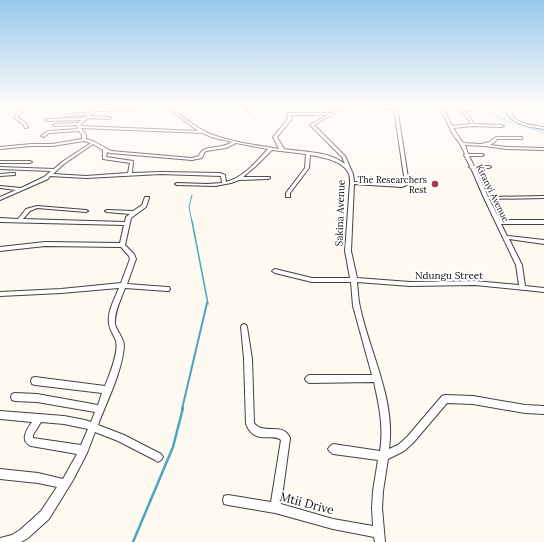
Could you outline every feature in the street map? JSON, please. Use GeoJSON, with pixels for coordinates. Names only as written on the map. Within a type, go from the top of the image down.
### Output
{"type":"FeatureCollection","features":[{"type":"Feature","properties":{"kind":"street"},"geometry":{"type":"LineString","coordinates":[[43,136],[48,132]]}},
{"type":"Feature","properties":{"kind":"street"},"geometry":{"type":"LineString","coordinates":[[82,132],[84,140]]}},
{"type":"Feature","properties":{"kind":"street","name":"Sakina Avenue"},"geometry":{"type":"LineString","coordinates":[[206,132],[236,142],[308,154],[333,160],[350,170],[352,175],[352,183],[348,251],[354,280],[356,306],[377,378],[386,424],[378,491],[379,537]]}},
{"type":"Feature","properties":{"kind":"street"},"geometry":{"type":"LineString","coordinates":[[280,132],[275,138],[282,150]]}},
{"type":"Feature","properties":{"kind":"street"},"geometry":{"type":"LineString","coordinates":[[318,132],[344,157],[350,167],[350,170]]}},
{"type":"Feature","properties":{"kind":"street"},"geometry":{"type":"LineString","coordinates":[[352,183],[402,186],[407,184],[399,132]]}},
{"type":"Feature","properties":{"kind":"street","name":"Kiranyi Avenue"},"geometry":{"type":"LineString","coordinates":[[455,132],[519,265],[522,288]]}},
{"type":"Feature","properties":{"kind":"street"},"geometry":{"type":"LineString","coordinates":[[485,145],[496,138],[521,138]]}},
{"type":"Feature","properties":{"kind":"street"},"geometry":{"type":"LineString","coordinates":[[0,148],[31,145],[52,145],[84,140],[105,150],[114,152],[195,159],[200,158],[205,150],[225,147],[236,142]]}},
{"type":"Feature","properties":{"kind":"street"},"geometry":{"type":"LineString","coordinates":[[0,199],[25,189],[50,175],[54,170],[93,143]]}},
{"type":"Feature","properties":{"kind":"street"},"geometry":{"type":"LineString","coordinates":[[462,144],[507,148],[544,149]]}},
{"type":"Feature","properties":{"kind":"street"},"geometry":{"type":"LineString","coordinates":[[237,179],[256,165],[271,148]]}},
{"type":"Feature","properties":{"kind":"street"},"geometry":{"type":"LineString","coordinates":[[105,150],[104,158],[132,162],[130,175]]}},
{"type":"Feature","properties":{"kind":"street"},"geometry":{"type":"LineString","coordinates":[[288,196],[288,193],[307,168],[308,154]]}},
{"type":"Feature","properties":{"kind":"street"},"geometry":{"type":"LineString","coordinates":[[466,155],[482,155]]}},
{"type":"Feature","properties":{"kind":"street"},"geometry":{"type":"LineString","coordinates":[[0,162],[30,162]]}},
{"type":"Feature","properties":{"kind":"street"},"geometry":{"type":"LineString","coordinates":[[471,167],[489,167]]}},
{"type":"Feature","properties":{"kind":"street"},"geometry":{"type":"LineString","coordinates":[[0,168],[54,170]]}},
{"type":"Feature","properties":{"kind":"street"},"geometry":{"type":"LineString","coordinates":[[50,175],[86,178],[161,173],[220,174],[222,175],[224,183]]}},
{"type":"Feature","properties":{"kind":"street"},"geometry":{"type":"LineString","coordinates":[[0,175],[13,174]]}},
{"type":"Feature","properties":{"kind":"street"},"geometry":{"type":"LineString","coordinates":[[177,184],[224,183],[237,179],[268,178]]}},
{"type":"Feature","properties":{"kind":"street"},"geometry":{"type":"LineString","coordinates":[[0,188],[25,189]]}},
{"type":"Feature","properties":{"kind":"street"},"geometry":{"type":"LineString","coordinates":[[486,198],[544,197]]}},
{"type":"Feature","properties":{"kind":"street"},"geometry":{"type":"LineString","coordinates":[[122,245],[130,217],[144,206],[148,198]]}},
{"type":"Feature","properties":{"kind":"street"},"geometry":{"type":"LineString","coordinates":[[19,222],[28,210],[37,207],[86,211]]}},
{"type":"Feature","properties":{"kind":"street"},"geometry":{"type":"LineString","coordinates":[[107,211],[134,213]]}},
{"type":"Feature","properties":{"kind":"street"},"geometry":{"type":"LineString","coordinates":[[0,220],[19,222],[128,224]]}},
{"type":"Feature","properties":{"kind":"street"},"geometry":{"type":"LineString","coordinates":[[498,222],[544,222]]}},
{"type":"Feature","properties":{"kind":"street"},"geometry":{"type":"LineString","coordinates":[[505,237],[544,242]]}},
{"type":"Feature","properties":{"kind":"street"},"geometry":{"type":"LineString","coordinates":[[0,249],[45,244],[122,245],[133,258],[112,320],[120,342],[119,355],[113,379],[99,409],[84,450],[70,477],[45,515],[24,534],[14,540],[4,542]]}},
{"type":"Feature","properties":{"kind":"street","name":"Ndungu Street"},"geometry":{"type":"LineString","coordinates":[[275,271],[312,280],[354,280],[410,284],[475,283],[544,290]]}},
{"type":"Feature","properties":{"kind":"street"},"geometry":{"type":"LineString","coordinates":[[0,294],[61,291],[123,285],[167,289]]}},
{"type":"Feature","properties":{"kind":"street"},"geometry":{"type":"LineString","coordinates":[[244,327],[248,359],[250,424],[256,432],[280,433],[286,438],[275,508]]}},
{"type":"Feature","properties":{"kind":"street"},"geometry":{"type":"LineString","coordinates":[[309,379],[377,378]]}},
{"type":"Feature","properties":{"kind":"street"},"geometry":{"type":"LineString","coordinates":[[35,381],[107,390]]}},
{"type":"Feature","properties":{"kind":"street"},"geometry":{"type":"LineString","coordinates":[[15,396],[37,398],[99,409]]}},
{"type":"Feature","properties":{"kind":"street"},"geometry":{"type":"LineString","coordinates":[[333,449],[383,456],[401,448],[410,440],[445,399],[473,400],[525,409],[544,410]]}},
{"type":"Feature","properties":{"kind":"street"},"geometry":{"type":"LineString","coordinates":[[0,415],[64,420],[92,427],[121,438],[158,457]]}},
{"type":"Feature","properties":{"kind":"street"},"geometry":{"type":"LineString","coordinates":[[39,418],[29,434],[29,440],[32,442],[84,450]]}},
{"type":"Feature","properties":{"kind":"street"},"geometry":{"type":"LineString","coordinates":[[0,474],[38,478],[64,484]]}},
{"type":"Feature","properties":{"kind":"street","name":"Mtii Drive"},"geometry":{"type":"LineString","coordinates":[[228,500],[275,508],[379,537]]}},
{"type":"Feature","properties":{"kind":"waterway"},"geometry":{"type":"LineString","coordinates":[[192,195],[189,207],[192,222]]}},
{"type":"Feature","properties":{"kind":"waterway"},"geometry":{"type":"LineString","coordinates":[[192,221],[208,304]]}},
{"type":"Feature","properties":{"kind":"waterway"},"geometry":{"type":"LineString","coordinates":[[182,409],[207,303]]}},
{"type":"Feature","properties":{"kind":"waterway"},"geometry":{"type":"LineString","coordinates":[[133,542],[173,447],[183,408]]}},
{"type":"Feature","properties":{"kind":"place","name":"The Researchers Rest"},"geometry":{"type":"Point","coordinates":[435,184]}}]}
